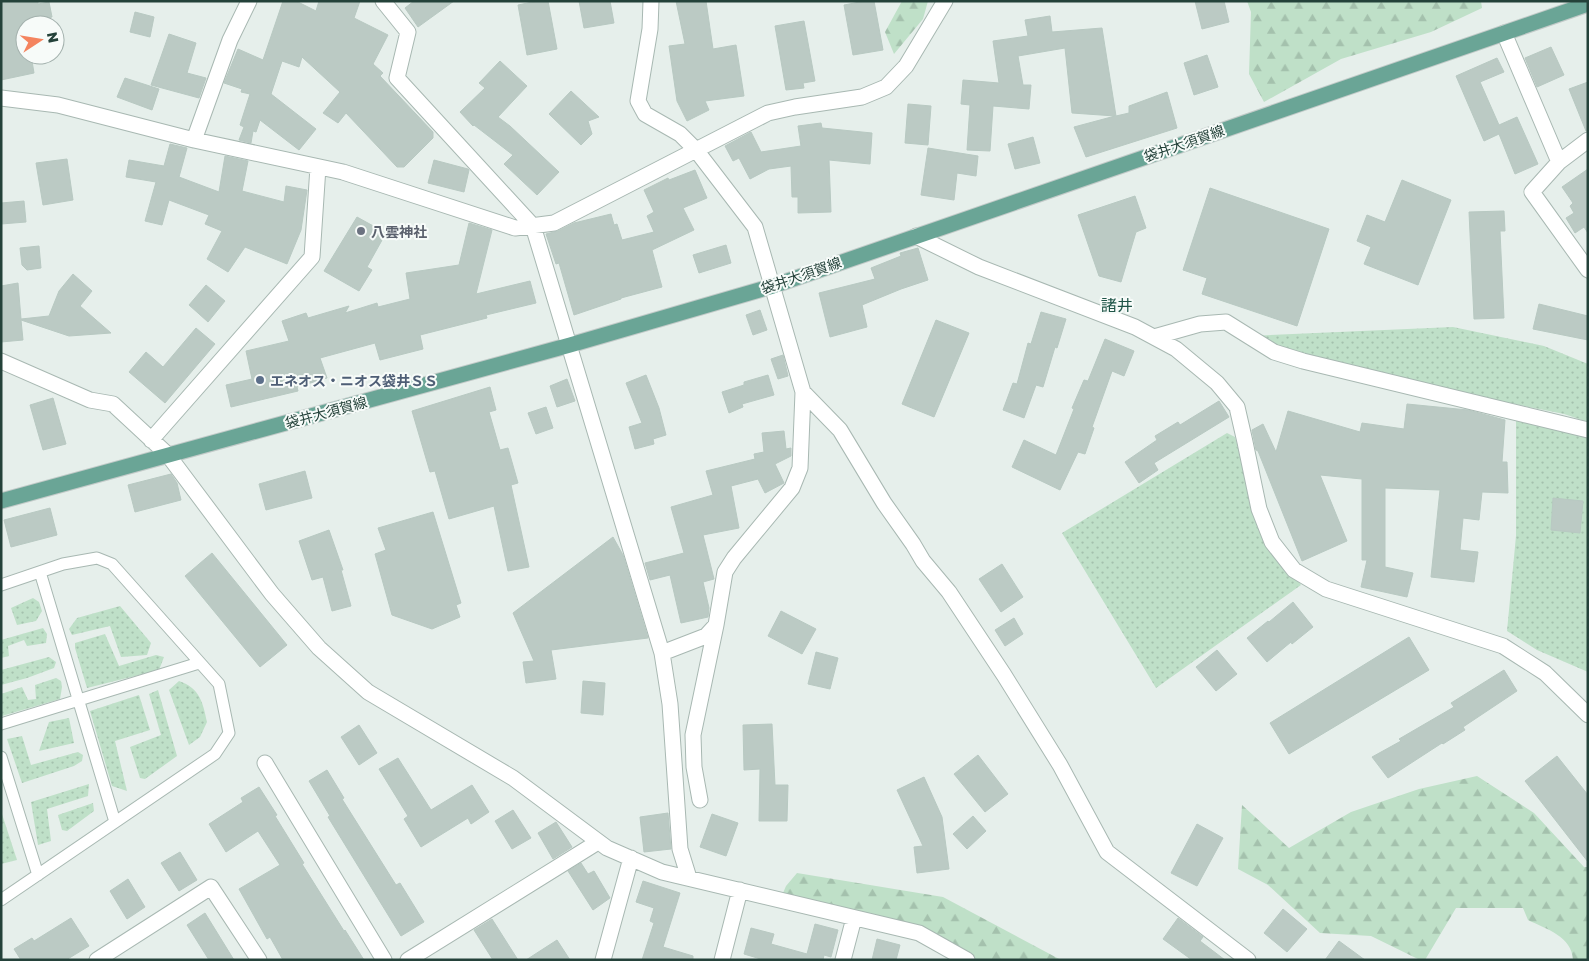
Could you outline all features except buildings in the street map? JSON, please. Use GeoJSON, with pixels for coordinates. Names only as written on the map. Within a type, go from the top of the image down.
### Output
{"type":"FeatureCollection","features":[{"type":"Feature","properties":{"kind":"main road","name":"袋井大須賀線"},"geometry":{"type":"LineString","coordinates":[[1,501],[570,345],[773,286],[1588,4]]}},
{"type":"Feature","properties":{"kind":"street"},"geometry":{"type":"LineString","coordinates":[[194,140],[230,40],[249,1]]}},
{"type":"Feature","properties":{"kind":"street"},"geometry":{"type":"LineString","coordinates":[[382,1],[408,32],[397,78],[533,226],[662,653],[670,704],[680,849],[689,878]]}},
{"type":"Feature","properties":{"kind":"street"},"geometry":{"type":"LineString","coordinates":[[651,1],[650,29],[638,101],[645,114],[680,134],[696,150],[755,227],[803,392],[800,468],[792,488],[734,558],[725,572],[693,735],[694,767],[700,800]]}},
{"type":"Feature","properties":{"kind":"street"},"geometry":{"type":"LineString","coordinates":[[1,98],[58,105],[194,140],[343,172],[515,228],[554,223],[768,113],[796,107],[862,98],[886,87],[906,66],[943,4]]}},
{"type":"Feature","properties":{"kind":"street"},"geometry":{"type":"LineString","coordinates":[[1504,33],[1559,162]]}},
{"type":"Feature","properties":{"kind":"street"},"geometry":{"type":"LineString","coordinates":[[1588,140],[1559,162],[1532,192],[1588,270]]}},
{"type":"Feature","properties":{"kind":"street"},"geometry":{"type":"LineString","coordinates":[[151,440],[312,257],[318,167]]}},
{"type":"Feature","properties":{"kind":"street"},"geometry":{"type":"LineString","coordinates":[[916,236],[979,267],[1135,327],[1176,349],[1217,383],[1236,407],[1259,508],[1272,542],[1294,570],[1326,589],[1503,646],[1546,672],[1588,715]]}},
{"type":"Feature","properties":{"kind":"street"},"geometry":{"type":"LineString","coordinates":[[1154,337],[1200,324],[1226,322],[1274,352],[1303,361],[1588,430]]}},
{"type":"Feature","properties":{"kind":"street"},"geometry":{"type":"LineString","coordinates":[[1,361],[90,400],[113,404],[168,455],[272,594],[319,648],[368,692],[513,778],[607,848],[662,872],[919,933],[961,958]]}},
{"type":"Feature","properties":{"kind":"street"},"geometry":{"type":"LineString","coordinates":[[803,392],[840,430],[884,503],[923,561],[949,592],[1004,675],[1060,765],[1106,852],[1248,960]]}},
{"type":"Feature","properties":{"kind":"street"},"geometry":{"type":"LineString","coordinates":[[662,653],[706,636],[716,625]]}},
{"type":"Feature","properties":{"kind":"street"},"geometry":{"type":"LineString","coordinates":[[265,763],[384,960]]}},
{"type":"Feature","properties":{"kind":"street"},"geometry":{"type":"LineString","coordinates":[[408,960],[598,842]]}},
{"type":"Feature","properties":{"kind":"street"},"geometry":{"type":"LineString","coordinates":[[603,960],[631,858]]}},
{"type":"Feature","properties":{"kind":"street"},"geometry":{"type":"LineString","coordinates":[[105,958],[212,887],[259,960]]}},
{"type":"Feature","properties":{"kind":"street"},"geometry":{"type":"LineString","coordinates":[[722,960],[740,890]]}},
{"type":"Feature","properties":{"kind":"street"},"geometry":{"type":"LineString","coordinates":[[843,960],[854,918]]}},
{"type":"Feature","properties":{"kind":"lane"},"geometry":{"type":"LineString","coordinates":[[1,585],[64,564],[97,558],[112,564],[219,684],[229,732],[215,754],[1,900]]}},
{"type":"Feature","properties":{"kind":"lane"},"geometry":{"type":"LineString","coordinates":[[40,572],[115,822]]}},
{"type":"Feature","properties":{"kind":"lane"},"geometry":{"type":"LineString","coordinates":[[1,724],[199,662]]}},
{"type":"Feature","properties":{"kind":"lane"},"geometry":{"type":"LineString","coordinates":[[1,757],[38,875]]}},
{"type":"Feature","properties":{"kind":"green space"},"geometry":{"type":"Polygon","coordinates":[[[902,1],[928,1],[923,19],[894,54],[885,32],[902,1]]]}},
{"type":"Feature","properties":{"kind":"green space"},"geometry":{"type":"Polygon","coordinates":[[[1247,1],[1481,1],[1482,8],[1431,32],[1341,59],[1264,102],[1249,74],[1251,12],[1247,1]]]}},
{"type":"Feature","properties":{"kind":"green space"},"geometry":{"type":"Polygon","coordinates":[[[1453,327],[1544,346],[1588,364],[1588,422],[1564,414],[1322,365],[1250,336],[1453,327]]]}},
{"type":"Feature","properties":{"kind":"green space"},"geometry":{"type":"Polygon","coordinates":[[[1516,420],[1576,434],[1588,439],[1588,672],[1537,650],[1507,631],[1516,536],[1516,420]]]}},
{"type":"Feature","properties":{"kind":"green space"},"geometry":{"type":"Polygon","coordinates":[[[1227,433],[1235,437],[1263,533],[1301,585],[1156,688],[1062,533],[1227,433]]]}},
{"type":"Feature","properties":{"kind":"green space"},"geometry":{"type":"Polygon","coordinates":[[[33,598],[39,602],[42,611],[36,621],[17,625],[11,608],[33,598]]]}},
{"type":"Feature","properties":{"kind":"green space"},"geometry":{"type":"Polygon","coordinates":[[[120,606],[151,643],[147,655],[121,657],[110,626],[72,635],[69,629],[77,618],[120,606]]]}},
{"type":"Feature","properties":{"kind":"green space"},"geometry":{"type":"Polygon","coordinates":[[[43,628],[47,634],[46,643],[27,646],[24,640],[8,646],[9,656],[1,658],[1,640],[43,628]]]}},
{"type":"Feature","properties":{"kind":"green space"},"geometry":{"type":"Polygon","coordinates":[[[105,634],[119,666],[156,655],[164,657],[159,670],[87,688],[75,643],[105,634]]]}},
{"type":"Feature","properties":{"kind":"green space"},"geometry":{"type":"Polygon","coordinates":[[[49,657],[56,662],[54,668],[1,685],[1,670],[49,657]]]}},
{"type":"Feature","properties":{"kind":"green space"},"geometry":{"type":"Polygon","coordinates":[[[56,678],[61,681],[60,699],[2,716],[1,694],[22,687],[28,700],[36,699],[35,685],[56,678]]]}},
{"type":"Feature","properties":{"kind":"green space"},"geometry":{"type":"Polygon","coordinates":[[[179,681],[196,692],[202,703],[207,722],[200,737],[189,745],[169,690],[179,681]]]}},
{"type":"Feature","properties":{"kind":"green space"},"geometry":{"type":"Polygon","coordinates":[[[158,690],[177,756],[145,779],[140,778],[130,747],[161,735],[149,694],[158,690]]]}},
{"type":"Feature","properties":{"kind":"green space"},"geometry":{"type":"Polygon","coordinates":[[[139,695],[150,730],[115,741],[127,791],[112,786],[90,711],[139,695]]]}},
{"type":"Feature","properties":{"kind":"green space"},"geometry":{"type":"Polygon","coordinates":[[[69,718],[74,743],[39,751],[49,722],[69,718]]]}},
{"type":"Feature","properties":{"kind":"green space"},"geometry":{"type":"Polygon","coordinates":[[[22,736],[31,765],[78,752],[83,755],[82,761],[74,766],[22,783],[7,739],[22,736]]]}},
{"type":"Feature","properties":{"kind":"green space"},"geometry":{"type":"Polygon","coordinates":[[[1477,776],[1534,813],[1584,867],[1588,867],[1588,960],[1573,960],[1572,952],[1563,939],[1550,930],[1528,920],[1523,908],[1456,908],[1425,960],[1420,960],[1371,936],[1320,933],[1268,885],[1238,869],[1242,805],[1289,848],[1351,812],[1419,789],[1477,776]]]}},
{"type":"Feature","properties":{"kind":"green space"},"geometry":{"type":"Polygon","coordinates":[[[89,784],[88,796],[47,809],[51,841],[38,845],[31,802],[89,784]]]}},
{"type":"Feature","properties":{"kind":"green space"},"geometry":{"type":"Polygon","coordinates":[[[93,803],[94,811],[67,831],[62,830],[58,815],[93,803]]]}},
{"type":"Feature","properties":{"kind":"green space"},"geometry":{"type":"Polygon","coordinates":[[[1,811],[17,860],[1,864],[1,811]]]}},
{"type":"Feature","properties":{"kind":"green space"},"geometry":{"type":"Polygon","coordinates":[[[797,873],[943,897],[1061,960],[969,960],[919,933],[780,900],[786,886],[797,873]]]}},
{"type":"Feature","properties":{"kind":"place","name":"八雲神社"},"geometry":{"type":"Point","coordinates":[361,231]}},
{"type":"Feature","properties":{"kind":"place","name":"エネオス・ニオス袋井ＳＳ"},"geometry":{"type":"Point","coordinates":[260,380]}},
{"type":"Feature","properties":{"kind":"district","name":"諸井"},"geometry":{"type":"Point","coordinates":[1117,305]}}]}
